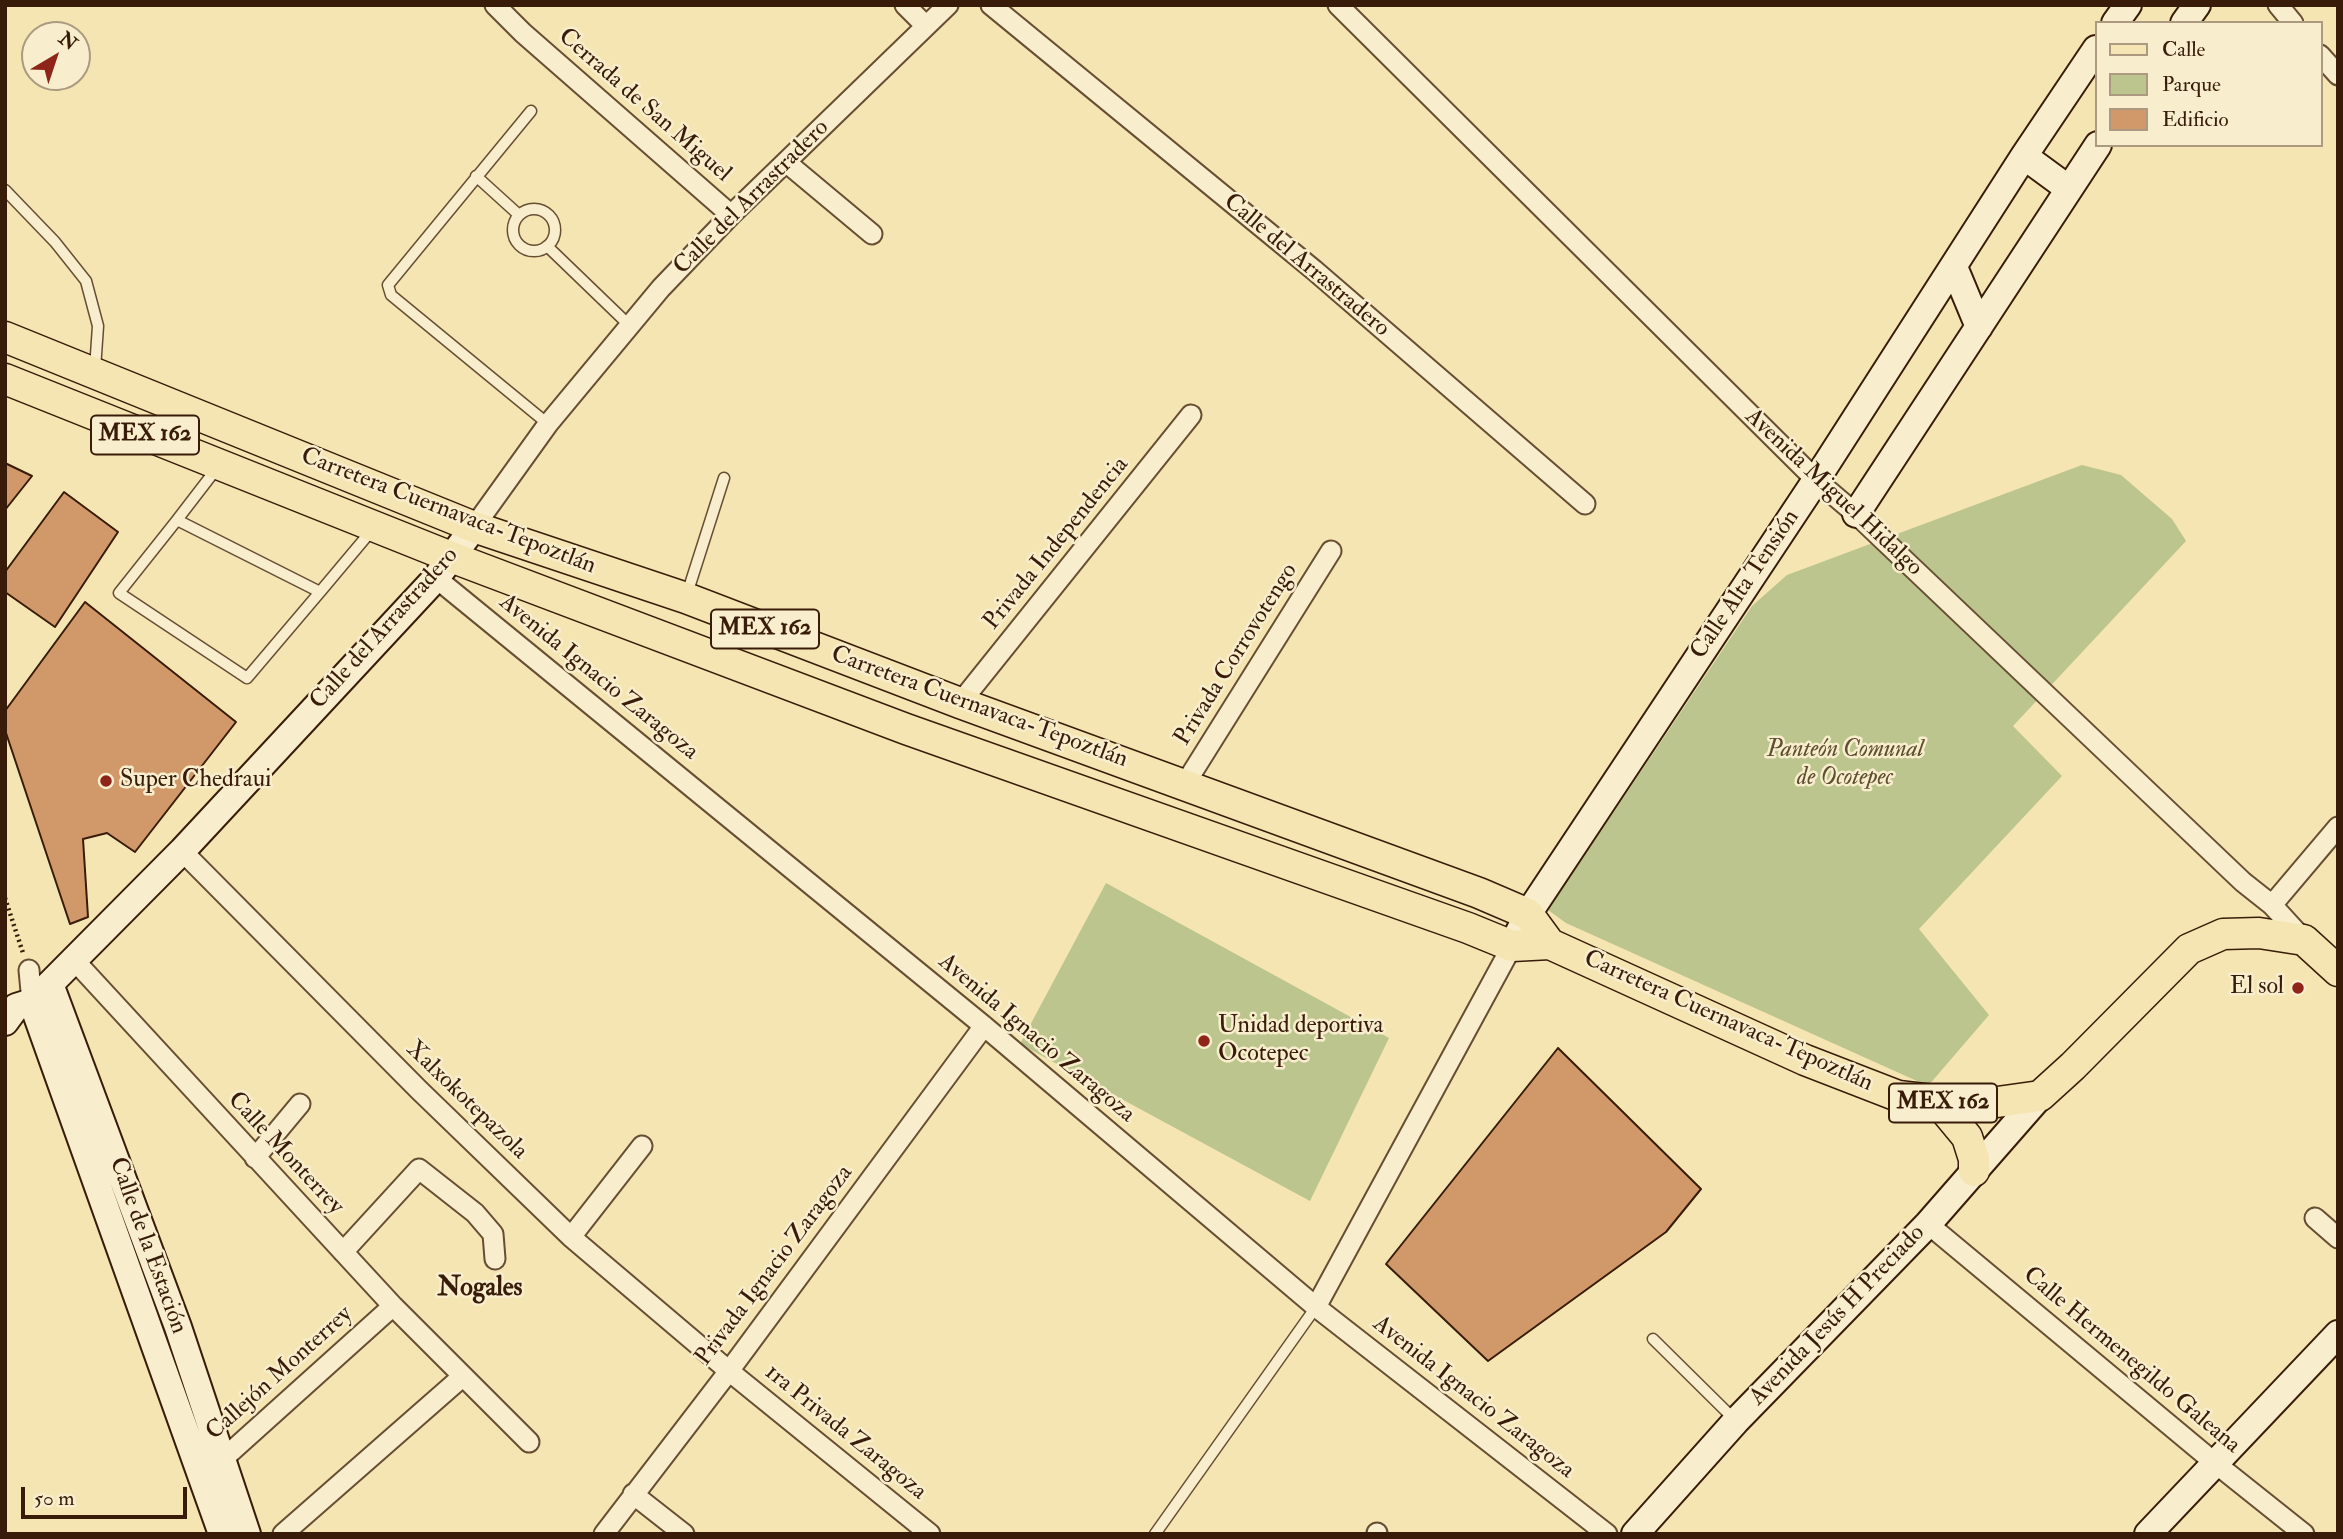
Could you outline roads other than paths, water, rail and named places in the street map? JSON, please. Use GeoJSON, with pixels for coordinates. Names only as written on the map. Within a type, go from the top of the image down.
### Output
{"type":"FeatureCollection","features":[{"type":"Feature","properties":{"kind":"main road","name":"Carretera Cuernavaca-Tepoztlán"},"geometry":{"type":"LineString","coordinates":[[5,337],[474,527],[685,598],[960,703],[1479,893],[1528,914],[1550,944]]}},
{"type":"Feature","properties":{"kind":"main road","name":"Carretera Cuernavaca-Tepoztlán"},"geometry":{"type":"LineString","coordinates":[[5,379],[375,526],[444,567],[1468,928],[1511,946],[1550,944],[1805,1060],[1898,1096],[1976,1105],[2040,1096]]}},
{"type":"Feature","properties":{"kind":"main road"},"geometry":{"type":"LineString","coordinates":[[2040,1096],[2189,949],[2223,934],[2259,933],[2304,940]]}},
{"type":"Feature","properties":{"kind":"main road","name":"Avenida Miguel Hidalgo"},"geometry":{"type":"LineString","coordinates":[[2304,940],[2338,971]]}},
{"type":"Feature","properties":{"kind":"main road"},"geometry":{"type":"LineString","coordinates":[[1938,1102],[1967,1138],[1974,1159],[1974,1171]]}},
{"type":"Feature","properties":{"kind":"street","name":"Cerrada de San Miguel"},"geometry":{"type":"LineString","coordinates":[[495,5],[523,33],[731,215]]}},
{"type":"Feature","properties":{"kind":"street"},"geometry":{"type":"LineString","coordinates":[[905,5],[926,26]]}},
{"type":"Feature","properties":{"kind":"street","name":"Calle del Arrastradero"},"geometry":{"type":"LineString","coordinates":[[5,1022],[37,985],[75,961],[182,851],[444,567],[548,424],[661,288],[731,215],[948,5]]}},
{"type":"Feature","properties":{"kind":"street","name":"Calle del Arrastradero"},"geometry":{"type":"LineString","coordinates":[[991,5],[1314,270],[1585,504]]}},
{"type":"Feature","properties":{"kind":"street","name":"Avenida Miguel Hidalgo"},"geometry":{"type":"LineString","coordinates":[[1338,5],[1816,480],[1856,514],[2243,882],[2272,905],[2304,940]]}},
{"type":"Feature","properties":{"kind":"street"},"geometry":{"type":"LineString","coordinates":[[2116,21],[2128,5]]}},
{"type":"Feature","properties":{"kind":"street"},"geometry":{"type":"LineString","coordinates":[[2185,21],[2197,5]]}},
{"type":"Feature","properties":{"kind":"street"},"geometry":{"type":"LineString","coordinates":[[2278,5],[2291,21]]}},
{"type":"Feature","properties":{"kind":"street","name":"Calle Alta Tensión"},"geometry":{"type":"LineString","coordinates":[[1511,946],[1528,914],[1816,480],[2024,156],[2094,53]]}},
{"type":"Feature","properties":{"kind":"street"},"geometry":{"type":"LineString","coordinates":[[2322,57],[2338,75]]}},
{"type":"Feature","properties":{"kind":"street"},"geometry":{"type":"LineString","coordinates":[[1856,514],[2097,147]]}},
{"type":"Feature","properties":{"kind":"street"},"geometry":{"type":"LineString","coordinates":[[2024,156],[2069,189]]}},
{"type":"Feature","properties":{"kind":"street"},"geometry":{"type":"LineString","coordinates":[[787,163],[872,234]]}},
{"type":"Feature","properties":{"kind":"street"},"geometry":{"type":"LineString","coordinates":[[1954,267],[1979,327]]}},
{"type":"Feature","properties":{"kind":"street","name":"Privada Independencia"},"geometry":{"type":"LineString","coordinates":[[960,703],[1191,415]]}},
{"type":"Feature","properties":{"kind":"street","name":"Privada Corrovotengo"},"geometry":{"type":"LineString","coordinates":[[1185,784],[1331,551]]}},
{"type":"Feature","properties":{"kind":"street","name":"Avenida Ignacio Zaragoza"},"geometry":{"type":"LineString","coordinates":[[444,567],[1316,1307],[1607,1534]]}},
{"type":"Feature","properties":{"kind":"street"},"geometry":{"type":"LineString","coordinates":[[2272,905],[2338,827]]}},
{"type":"Feature","properties":{"kind":"street","name":"Xalxokotepazola"},"geometry":{"type":"LineString","coordinates":[[182,851],[419,1090],[571,1237],[729,1371]]}},
{"type":"Feature","properties":{"kind":"street"},"geometry":{"type":"LineString","coordinates":[[1316,1307],[1511,946]]}},
{"type":"Feature","properties":{"kind":"street","name":"Calle Monterrey"},"geometry":{"type":"LineString","coordinates":[[75,961],[393,1306],[529,1441]]}},
{"type":"Feature","properties":{"kind":"street","name":"Calle de la Estación"},"geometry":{"type":"LineString","coordinates":[[37,985],[178,1327],[247,1534]]}},
{"type":"Feature","properties":{"kind":"street","name":"Calle de la Estación"},"geometry":{"type":"LineString","coordinates":[[37,985],[158,1351],[222,1534]]}},
{"type":"Feature","properties":{"kind":"street","name":"Privada Ignacio Zaragoza"},"geometry":{"type":"LineString","coordinates":[[604,1534],[729,1371],[984,1026]]}},
{"type":"Feature","properties":{"kind":"street","name":"Avenida Jesús H Preciado"},"geometry":{"type":"LineString","coordinates":[[1634,1534],[1736,1421],[1928,1224],[2040,1096]]}},
{"type":"Feature","properties":{"kind":"street"},"geometry":{"type":"LineString","coordinates":[[255,1158],[300,1104]]}},
{"type":"Feature","properties":{"kind":"street"},"geometry":{"type":"LineString","coordinates":[[571,1237],[642,1146]]}},
{"type":"Feature","properties":{"kind":"street"},"geometry":{"type":"LineString","coordinates":[[343,1252],[419,1169],[475,1213],[493,1234],[495,1259]]}},
{"type":"Feature","properties":{"kind":"street"},"geometry":{"type":"LineString","coordinates":[[2315,1218],[2338,1238]]}},
{"type":"Feature","properties":{"kind":"street","name":"Calle Hermenegildo Galeana"},"geometry":{"type":"LineString","coordinates":[[1928,1224],[2304,1534]]}},
{"type":"Feature","properties":{"kind":"street","name":"Callejón Monterrey"},"geometry":{"type":"LineString","coordinates":[[202,1480],[393,1306]]}},
{"type":"Feature","properties":{"kind":"street"},"geometry":{"type":"LineString","coordinates":[[2148,1534],[2338,1334]]}},
{"type":"Feature","properties":{"kind":"street","name":"1ra Privada Zaragoza"},"geometry":{"type":"LineString","coordinates":[[729,1371],[930,1534]]}},
{"type":"Feature","properties":{"kind":"street"},"geometry":{"type":"LineString","coordinates":[[283,1534],[463,1377]]}},
{"type":"Feature","properties":{"kind":"street"},"geometry":{"type":"LineString","coordinates":[[633,1494],[684,1534]]}},
{"type":"Feature","properties":{"kind":"lane"},"geometry":{"type":"LineString","coordinates":[[531,111],[388,285],[391,295],[548,424]]}},
{"type":"Feature","properties":{"kind":"lane"},"geometry":{"type":"LineString","coordinates":[[476,176],[519,215]]}},
{"type":"Feature","properties":{"kind":"lane"},"geometry":{"type":"LineString","coordinates":[[5,191],[55,242],[86,281],[98,326],[95,373]]}},
{"type":"Feature","properties":{"kind":"lane"},"geometry":{"type":"LineString","coordinates":[[536,209],[552,219],[555,229],[547,246],[530,251],[521,247],[512,232],[519,215],[536,209]]}},
{"type":"Feature","properties":{"kind":"lane"},"geometry":{"type":"LineString","coordinates":[[547,246],[630,326]]}},
{"type":"Feature","properties":{"kind":"lane"},"geometry":{"type":"LineString","coordinates":[[220,464],[119,593],[247,678],[375,526]]}},
{"type":"Feature","properties":{"kind":"lane"},"geometry":{"type":"LineString","coordinates":[[685,598],[724,478]]}},
{"type":"Feature","properties":{"kind":"lane"},"geometry":{"type":"LineString","coordinates":[[177,520],[320,592]]}},
{"type":"Feature","properties":{"kind":"lane"},"geometry":{"type":"LineString","coordinates":[[1155,1534],[1316,1307]]}},
{"type":"Feature","properties":{"kind":"lane"},"geometry":{"type":"LineString","coordinates":[[1653,1339],[1736,1421]]}},
{"type":"Feature","properties":{"kind":"place","name":"Super Chedraui"},"geometry":{"type":"Point","coordinates":[106,781]}},
{"type":"Feature","properties":{"kind":"place","name":"El sol"},"geometry":{"type":"Point","coordinates":[2298,988]}},
{"type":"Feature","properties":{"kind":"place","name":"Unidad deportiva Ocotepec"},"geometry":{"type":"Point","coordinates":[1204,1041]}},
{"type":"Feature","properties":{"kind":"district","name":"Nogales"},"geometry":{"type":"Point","coordinates":[480,1289]}},
{"type":"Feature","properties":{"kind":"park label","name":"Panteón Comunal de Ocotepec"},"geometry":{"type":"Point","coordinates":[1845,765]}}]}
